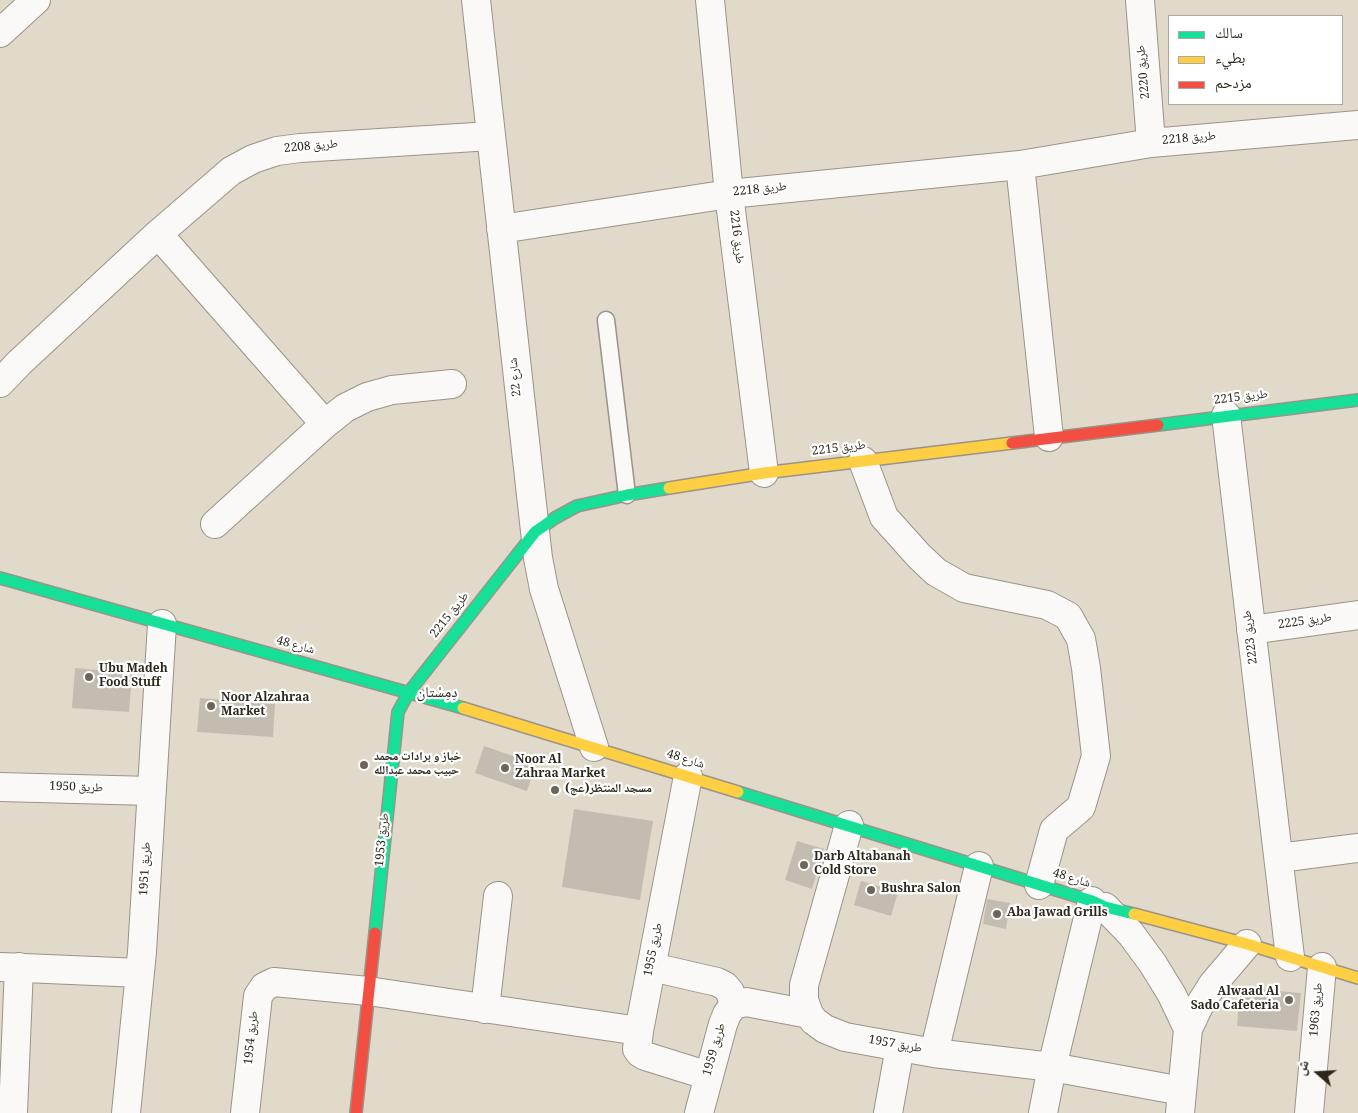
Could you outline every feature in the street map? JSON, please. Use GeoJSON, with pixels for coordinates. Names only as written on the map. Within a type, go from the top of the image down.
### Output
{"type":"FeatureCollection","features":[{"type":"Feature","properties":{"kind":"street"},"geometry":{"type":"LineString","coordinates":[[0,33],[36,0]]}},
{"type":"Feature","properties":{"kind":"street","name":"شارع 22"},"geometry":{"type":"LineString","coordinates":[[476,0],[538,558],[544,589],[594,746]]}},
{"type":"Feature","properties":{"kind":"street","name":"طريق 2216"},"geometry":{"type":"LineString","coordinates":[[710,0],[729,194],[764,473]]}},
{"type":"Feature","properties":{"kind":"street","name":"طريق 2220"},"geometry":{"type":"LineString","coordinates":[[1140,0],[1151,143]]}},
{"type":"Feature","properties":{"kind":"street","name":"طريق 2218"},"geometry":{"type":"LineString","coordinates":[[501,229],[729,194],[1020,164],[1151,143],[1358,125]]}},
{"type":"Feature","properties":{"kind":"street","name":"طريق 2208"},"geometry":{"type":"LineString","coordinates":[[0,383],[158,234],[231,171],[253,159],[277,151],[300,148],[491,136]]}},
{"type":"Feature","properties":{"kind":"street"},"geometry":{"type":"LineString","coordinates":[[1020,164],[1049,438]]}},
{"type":"Feature","properties":{"kind":"street"},"geometry":{"type":"LineString","coordinates":[[158,234],[325,424]]}},
{"type":"Feature","properties":{"kind":"street"},"geometry":{"type":"LineString","coordinates":[[215,524],[345,408],[368,397],[392,390],[452,384]]}},
{"type":"Feature","properties":{"kind":"street","name":"طريق 2215"},"geometry":{"type":"LineString","coordinates":[[409,692],[535,532],[577,506],[627,494],[764,473],[1358,400]]}},
{"type":"Feature","properties":{"kind":"street","name":"طريق 2223"},"geometry":{"type":"LineString","coordinates":[[1226,415],[1290,957]]}},
{"type":"Feature","properties":{"kind":"street"},"geometry":{"type":"LineString","coordinates":[[863,461],[884,517],[907,544],[936,572],[964,588],[1047,605],[1068,616],[1081,639],[1096,756],[1081,807],[1054,830],[1039,885]]}},
{"type":"Feature","properties":{"kind":"street","name":"شارع 48"},"geometry":{"type":"LineString","coordinates":[[0,578],[409,692],[594,746],[1099,904],[1247,944],[1358,978]]}},
{"type":"Feature","properties":{"kind":"street","name":"طريق 2225"},"geometry":{"type":"LineString","coordinates":[[1252,630],[1358,616]]}},
{"type":"Feature","properties":{"kind":"street","name":"طريق 1951"},"geometry":{"type":"LineString","coordinates":[[126,1113],[140,973],[162,624]]}},
{"type":"Feature","properties":{"kind":"street","name":"طريق 1953"},"geometry":{"type":"LineString","coordinates":[[356,1113],[396,727],[398,712],[409,692]]}},
{"type":"Feature","properties":{"kind":"street","name":"طريق 1955"},"geometry":{"type":"LineString","coordinates":[[688,776],[637,1049],[640,1053],[709,1076]]}},
{"type":"Feature","properties":{"kind":"street","name":"طريق 1950"},"geometry":{"type":"LineString","coordinates":[[0,787],[151,791]]}},
{"type":"Feature","properties":{"kind":"street"},"geometry":{"type":"LineString","coordinates":[[809,1014],[804,1000],[804,985],[849,825]]}},
{"type":"Feature","properties":{"kind":"street"},"geometry":{"type":"LineString","coordinates":[[1279,858],[1358,848]]}},
{"type":"Feature","properties":{"kind":"street"},"geometry":{"type":"LineString","coordinates":[[934,1053],[979,866]]}},
{"type":"Feature","properties":{"kind":"street"},"geometry":{"type":"LineString","coordinates":[[485,1009],[498,896]]}},
{"type":"Feature","properties":{"kind":"street"},"geometry":{"type":"LineString","coordinates":[[1043,1113],[1052,1067],[1099,904],[1131,934],[1153,964],[1172,995],[1188,1029]]}},
{"type":"Feature","properties":{"kind":"street"},"geometry":{"type":"LineString","coordinates":[[1181,1102],[1188,1029],[1199,1006],[1213,984],[1247,944]]}},
{"type":"Feature","properties":{"kind":"street"},"geometry":{"type":"LineString","coordinates":[[652,966],[717,982],[730,992],[734,1005],[746,1002],[809,1014]]}},
{"type":"Feature","properties":{"kind":"street"},"geometry":{"type":"LineString","coordinates":[[12,1113],[9,967],[140,973]]}},
{"type":"Feature","properties":{"kind":"street","name":"طريق 1963"},"geometry":{"type":"LineString","coordinates":[[1309,1113],[1322,967]]}},
{"type":"Feature","properties":{"kind":"street","name":"طريق 1954"},"geometry":{"type":"LineString","coordinates":[[245,1113],[258,996],[264,987],[274,982],[285,982],[368,992]]}},
{"type":"Feature","properties":{"kind":"street"},"geometry":{"type":"LineString","coordinates":[[368,992],[639,1031]]}},
{"type":"Feature","properties":{"kind":"street","name":"طريق 1959"},"geometry":{"type":"LineString","coordinates":[[698,1113],[723,1024],[727,1014],[734,1005]]}},
{"type":"Feature","properties":{"kind":"street","name":"طريق 1957"},"geometry":{"type":"LineString","coordinates":[[809,1014],[825,1029],[845,1037],[934,1053],[1052,1067],[1181,1102]]}},
{"type":"Feature","properties":{"kind":"street"},"geometry":{"type":"LineString","coordinates":[[888,1113],[900,1047]]}},
{"type":"Feature","properties":{"kind":"lane"},"geometry":{"type":"LineString","coordinates":[[606,320],[627,494]]}},
{"type":"Feature","properties":{"kind":"building"},"geometry":{"type":"Polygon","coordinates":[[[75,668],[132,673],[129,712],[72,708],[75,668]]]}},
{"type":"Feature","properties":{"kind":"building"},"geometry":{"type":"Polygon","coordinates":[[[200,698],[275,704],[273,737],[197,732],[200,698]]]}},
{"type":"Feature","properties":{"kind":"building","name":"Noor Al Zahraa Market"},"geometry":{"type":"Polygon","coordinates":[[[484,746],[536,764],[527,791],[475,773],[484,746]]]}},
{"type":"Feature","properties":{"kind":"building"},"geometry":{"type":"Polygon","coordinates":[[[574,809],[653,821],[640,900],[562,887],[574,809]]]}},
{"type":"Feature","properties":{"kind":"building","name":"Darb Altabanah Cold Store"},"geometry":{"type":"Polygon","coordinates":[[[797,841],[824,849],[812,889],[785,880],[797,841]]]}},
{"type":"Feature","properties":{"kind":"building"},"geometry":{"type":"Polygon","coordinates":[[[861,881],[898,892],[891,916],[854,905],[861,881]]]}},
{"type":"Feature","properties":{"kind":"building","name":"Aba Jawad Grills"},"geometry":{"type":"Polygon","coordinates":[[[987,899],[1010,903],[1006,929],[983,924],[987,899]]]}},
{"type":"Feature","properties":{"kind":"building"},"geometry":{"type":"Polygon","coordinates":[[[1240,988],[1301,993],[1297,1031],[1237,1026],[1240,988]]]}},
{"type":"Feature","properties":{"kind":"traffic: fast"},"geometry":{"type":"LineString","coordinates":[[1158,425],[1358,400]]}},
{"type":"Feature","properties":{"kind":"traffic: fast"},"geometry":{"type":"LineString","coordinates":[[375,933],[398,712],[409,692],[535,532],[577,506],[669,488]]}},
{"type":"Feature","properties":{"kind":"traffic: fast"},"geometry":{"type":"LineString","coordinates":[[0,578],[463,708]]}},
{"type":"Feature","properties":{"kind":"traffic: fast"},"geometry":{"type":"LineString","coordinates":[[738,792],[1092,901],[1105,907],[1134,914]]}},
{"type":"Feature","properties":{"kind":"traffic: slow"},"geometry":{"type":"LineString","coordinates":[[669,488],[764,473],[1012,443]]}},
{"type":"Feature","properties":{"kind":"traffic: slow"},"geometry":{"type":"LineString","coordinates":[[463,708],[738,792]]}},
{"type":"Feature","properties":{"kind":"traffic: slow"},"geometry":{"type":"LineString","coordinates":[[1134,914],[1247,944],[1358,978]]}},
{"type":"Feature","properties":{"kind":"traffic: jam"},"geometry":{"type":"LineString","coordinates":[[1012,443],[1158,425]]}},
{"type":"Feature","properties":{"kind":"traffic: jam"},"geometry":{"type":"LineString","coordinates":[[356,1113],[375,933]]}},
{"type":"Feature","properties":{"kind":"place","name":"Ubu Madeh Food Stuff"},"geometry":{"type":"Point","coordinates":[89,677]}},
{"type":"Feature","properties":{"kind":"place","name":"Noor Alzahraa Market"},"geometry":{"type":"Point","coordinates":[211,706]}},
{"type":"Feature","properties":{"kind":"place","name":"خباز و برادات محمد حبيب محمد عبدالله"},"geometry":{"type":"Point","coordinates":[364,765]}},
{"type":"Feature","properties":{"kind":"place","name":"Noor Al Zahraa Market"},"geometry":{"type":"Point","coordinates":[505,768]}},
{"type":"Feature","properties":{"kind":"place","name":"مسجد المنتظر(عج)"},"geometry":{"type":"Point","coordinates":[555,790]}},
{"type":"Feature","properties":{"kind":"place","name":"Darb Altabanah Cold Store"},"geometry":{"type":"Point","coordinates":[804,865]}},
{"type":"Feature","properties":{"kind":"place","name":"Bushra Salon"},"geometry":{"type":"Point","coordinates":[871,890]}},
{"type":"Feature","properties":{"kind":"place","name":"Aba Jawad Grills"},"geometry":{"type":"Point","coordinates":[997,914]}},
{"type":"Feature","properties":{"kind":"place","name":"Alwaad Al Sado Cafeteria"},"geometry":{"type":"Point","coordinates":[1289,1000]}},
{"type":"Feature","properties":{"kind":"district","name":"دِمِسْتان"},"geometry":{"type":"Point","coordinates":[437,695]}}]}
